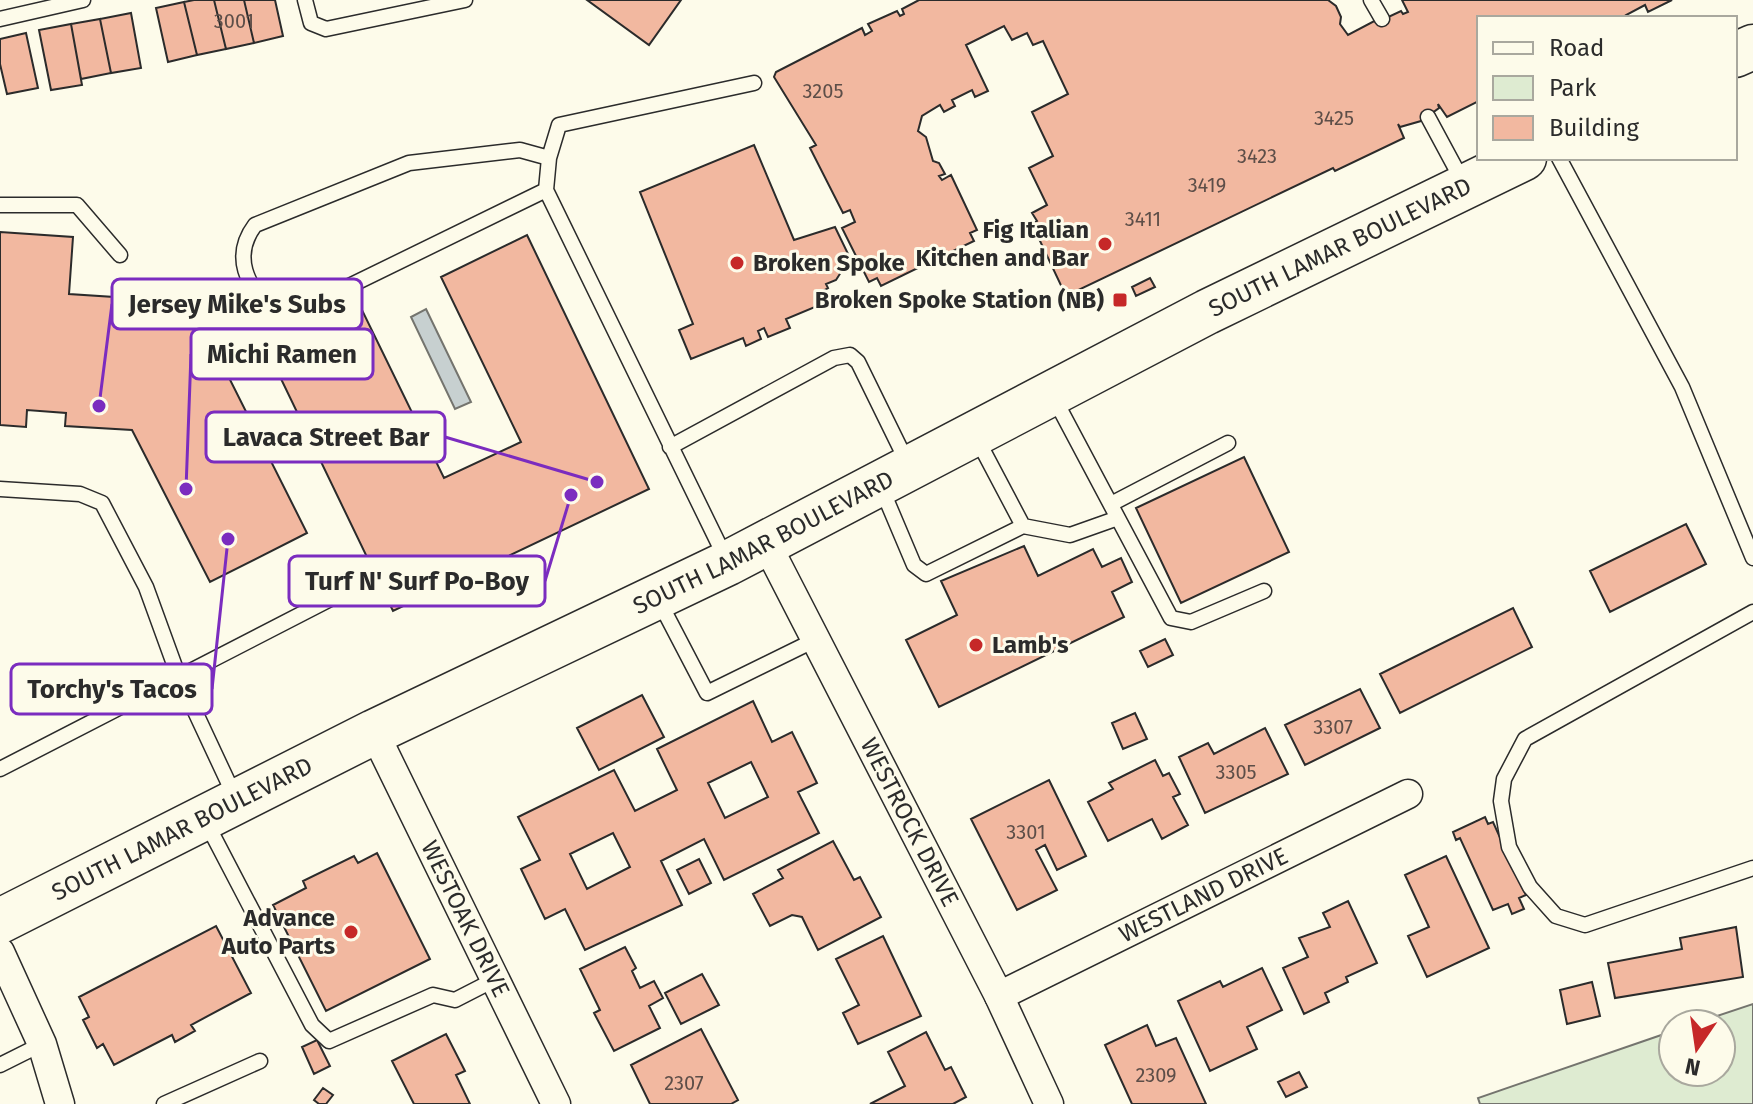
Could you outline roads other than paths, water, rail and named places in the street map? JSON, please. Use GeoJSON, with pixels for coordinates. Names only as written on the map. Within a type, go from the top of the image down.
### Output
{"type":"FeatureCollection","features":[{"type":"Feature","properties":{"kind":"main road","name":"SOUTH LAMAR BOULEVARD"},"geometry":{"type":"LineString","coordinates":[[0,921],[374,732],[728,563],[1207,312],[1520,160]]}},
{"type":"Feature","properties":{"kind":"street","name":"WESTROCK DRIVE"},"geometry":{"type":"LineString","coordinates":[[766,543],[999,996],[1049,1104]]}},
{"type":"Feature","properties":{"kind":"street","name":"WESTOAK DRIVE"},"geometry":{"type":"LineString","coordinates":[[374,732],[556,1104]]}},
{"type":"Feature","properties":{"kind":"street","name":"WESTLAND DRIVE"},"geometry":{"type":"LineString","coordinates":[[999,996],[1408,794]]}},
{"type":"Feature","properties":{"kind":"street"},"geometry":{"type":"LineString","coordinates":[[0,952],[42,1044],[60,1104]]}},
{"type":"Feature","properties":{"kind":"lane"},"geometry":{"type":"LineString","coordinates":[[0,19],[83,0]]}},
{"type":"Feature","properties":{"kind":"lane"},"geometry":{"type":"LineString","coordinates":[[305,0],[311,23],[326,29],[465,0]]}},
{"type":"Feature","properties":{"kind":"lane"},"geometry":{"type":"LineString","coordinates":[[1371,0],[1382,19]]}},
{"type":"Feature","properties":{"kind":"lane"},"geometry":{"type":"LineString","coordinates":[[728,563],[546,190],[549,158],[559,125],[754,83]]}},
{"type":"Feature","properties":{"kind":"lane"},"geometry":{"type":"LineString","coordinates":[[1428,117],[1465,186]]}},
{"type":"Feature","properties":{"kind":"lane"},"geometry":{"type":"LineString","coordinates":[[546,190],[296,312],[271,313],[256,294],[241,254],[244,241],[255,225],[409,163],[520,150],[549,158]]}},
{"type":"Feature","properties":{"kind":"lane"},"geometry":{"type":"LineString","coordinates":[[1560,160],[1682,387],[1753,558]]}},
{"type":"Feature","properties":{"kind":"lane"},"geometry":{"type":"LineString","coordinates":[[0,205],[77,205],[120,255]]}},
{"type":"Feature","properties":{"kind":"lane"},"geometry":{"type":"LineString","coordinates":[[670,447],[834,358],[850,355],[858,362],[895,476],[914,565],[926,574],[1023,526],[1070,535],[1118,518]]}},
{"type":"Feature","properties":{"kind":"lane"},"geometry":{"type":"LineString","coordinates":[[1052,394],[1171,618],[1191,622],[1264,591]]}},
{"type":"Feature","properties":{"kind":"lane"},"geometry":{"type":"LineString","coordinates":[[975,435],[1023,526]]}},
{"type":"Feature","properties":{"kind":"lane"},"geometry":{"type":"LineString","coordinates":[[1111,504],[1228,443]]}},
{"type":"Feature","properties":{"kind":"lane"},"geometry":{"type":"LineString","coordinates":[[0,489],[80,494],[102,503],[146,587],[178,675],[220,809],[312,1025],[329,1041],[433,995],[455,1000],[494,980]]}},
{"type":"Feature","properties":{"kind":"lane"},"geometry":{"type":"LineString","coordinates":[[0,769],[342,593]]}},
{"type":"Feature","properties":{"kind":"lane"},"geometry":{"type":"LineString","coordinates":[[657,597],[707,693],[815,640]]}},
{"type":"Feature","properties":{"kind":"lane"},"geometry":{"type":"LineString","coordinates":[[1753,612],[1525,739],[1504,779],[1501,801],[1509,847],[1530,887],[1556,916],[1585,925],[1753,868]]}},
{"type":"Feature","properties":{"kind":"lane"},"geometry":{"type":"LineString","coordinates":[[0,1065],[42,1044]]}},
{"type":"Feature","properties":{"kind":"lane"},"geometry":{"type":"LineString","coordinates":[[164,1104],[260,1061]]}},
{"type":"Feature","properties":{"kind":"place","name":"Fig Italian Kitchen and Bar"},"geometry":{"type":"Point","coordinates":[1105,244]}},
{"type":"Feature","properties":{"kind":"place","name":"Broken Spoke"},"geometry":{"type":"Point","coordinates":[737,263]}},
{"type":"Feature","properties":{"kind":"place","name":"Broken Spoke Station (NB)"},"geometry":{"type":"Point","coordinates":[1120,300]}},
{"type":"Feature","properties":{"kind":"place","name":"Jersey Mike's Subs"},"geometry":{"type":"Point","coordinates":[99,406]}},
{"type":"Feature","properties":{"kind":"place","name":"Lavaca Street Bar"},"geometry":{"type":"Point","coordinates":[597,482]}},
{"type":"Feature","properties":{"kind":"place","name":"Michi Ramen"},"geometry":{"type":"Point","coordinates":[186,489]}},
{"type":"Feature","properties":{"kind":"place","name":"Turf N' Surf Po-Boy"},"geometry":{"type":"Point","coordinates":[571,495]}},
{"type":"Feature","properties":{"kind":"place","name":"Torchy's Tacos"},"geometry":{"type":"Point","coordinates":[228,539]}},
{"type":"Feature","properties":{"kind":"place","name":"Lamb's"},"geometry":{"type":"Point","coordinates":[976,645]}},
{"type":"Feature","properties":{"kind":"place","name":"Advance Auto Parts"},"geometry":{"type":"Point","coordinates":[351,932]}}]}
